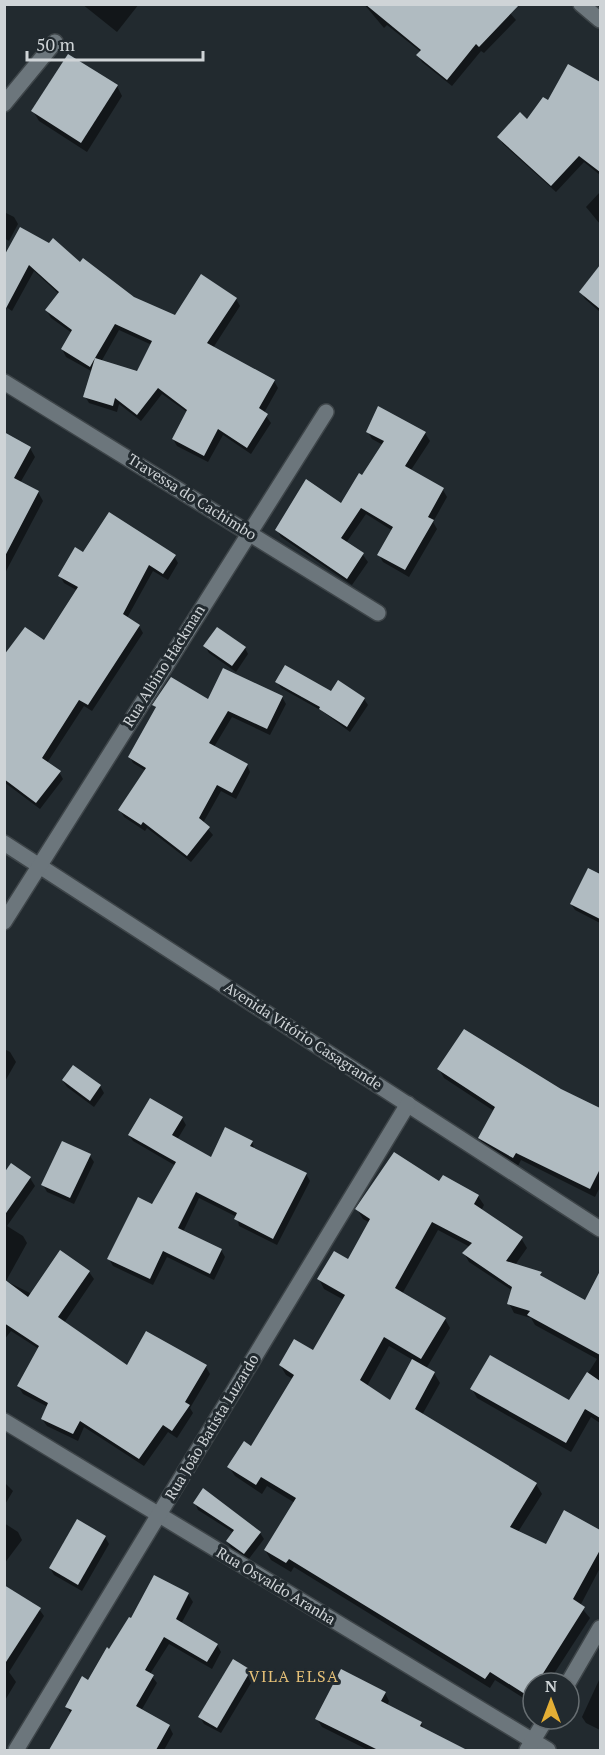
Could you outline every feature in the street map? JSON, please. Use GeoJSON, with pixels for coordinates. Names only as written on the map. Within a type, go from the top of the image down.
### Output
{"type":"FeatureCollection","features":[{"type":"Feature","properties":{"kind":"street"},"geometry":{"type":"LineString","coordinates":[[581,4],[600,20]]}},
{"type":"Feature","properties":{"kind":"street"},"geometry":{"type":"LineString","coordinates":[[4,104],[55,42]]}},
{"type":"Feature","properties":{"kind":"street","name":"Travessa do Cachimbo"},"geometry":{"type":"LineString","coordinates":[[4,382],[378,613]]}},
{"type":"Feature","properties":{"kind":"street","name":"Rua Albino Hackman"},"geometry":{"type":"LineString","coordinates":[[4,922],[326,412]]}},
{"type":"Feature","properties":{"kind":"street","name":"Avenida Vitório Casagrande"},"geometry":{"type":"LineString","coordinates":[[4,843],[600,1229]]}},
{"type":"Feature","properties":{"kind":"street","name":"Rua João Batista Luzardo"},"geometry":{"type":"LineString","coordinates":[[16,1750],[408,1104]]}},
{"type":"Feature","properties":{"kind":"street","name":"Rua Osvaldo Aranha"},"geometry":{"type":"LineString","coordinates":[[4,1421],[159,1514],[530,1746],[548,1750]]}},
{"type":"Feature","properties":{"kind":"street"},"geometry":{"type":"LineString","coordinates":[[575,1671],[600,1628]]}},
{"type":"Feature","properties":{"kind":"street"},"geometry":{"type":"LineString","coordinates":[[530,1746],[539,1731]]}},
{"type":"Feature","properties":{"kind":"building"},"geometry":{"type":"Polygon","coordinates":[[[365,4],[520,4],[479,47],[476,44],[447,80],[416,55],[421,50],[365,4]]]}},
{"type":"Feature","properties":{"kind":"building"},"geometry":{"type":"Polygon","coordinates":[[[68,54],[118,85],[81,143],[31,111],[68,54]]]}},
{"type":"Feature","properties":{"kind":"building"},"geometry":{"type":"Polygon","coordinates":[[[568,64],[600,82],[600,172],[579,156],[551,186],[497,137],[520,112],[527,119],[543,97],[548,100],[568,64]]]}},
{"type":"Feature","properties":{"kind":"building"},"geometry":{"type":"Polygon","coordinates":[[[20,227],[49,243],[53,238],[80,262],[83,258],[134,297],[175,315],[201,274],[237,298],[207,343],[275,380],[259,408],[268,414],[247,448],[218,429],[204,456],[172,439],[187,410],[158,388],[137,415],[115,398],[113,406],[83,397],[95,358],[90,367],[61,349],[72,330],[45,310],[59,292],[29,265],[4,312],[4,256],[20,227]],[[115,324],[95,358],[137,371],[152,341],[115,324]]]}},
{"type":"Feature","properties":{"kind":"building"},"geometry":{"type":"Polygon","coordinates":[[[600,265],[600,309],[579,292],[600,265]]]}},
{"type":"Feature","properties":{"kind":"building"},"geometry":{"type":"Polygon","coordinates":[[[378,406],[426,432],[405,466],[444,488],[428,517],[434,520],[405,570],[377,555],[393,527],[361,508],[341,538],[364,553],[347,579],[275,530],[306,479],[341,503],[359,473],[362,475],[384,441],[366,432],[378,406]]]}},
{"type":"Feature","properties":{"kind":"building"},"geometry":{"type":"Polygon","coordinates":[[[4,432],[31,447],[14,478],[39,491],[4,558],[4,432]]]}},
{"type":"Feature","properties":{"kind":"building"},"geometry":{"type":"Polygon","coordinates":[[[109,512],[176,555],[163,574],[149,565],[123,614],[140,625],[88,705],[79,700],[42,758],[61,771],[36,803],[4,779],[4,655],[25,627],[44,640],[78,587],[58,576],[75,547],[83,552],[109,512]]]}},
{"type":"Feature","properties":{"kind":"building"},"geometry":{"type":"Polygon","coordinates":[[[217,627],[246,647],[232,666],[203,646],[217,627]]]}},
{"type":"Feature","properties":{"kind":"building"},"geometry":{"type":"Polygon","coordinates":[[[285,665],[331,691],[338,680],[365,698],[347,727],[319,709],[320,707],[275,682],[285,665]]]}},
{"type":"Feature","properties":{"kind":"building"},"geometry":{"type":"Polygon","coordinates":[[[223,668],[283,696],[267,729],[228,711],[209,743],[248,764],[232,793],[217,785],[199,818],[210,827],[187,856],[143,822],[141,825],[118,810],[146,768],[128,757],[156,707],[152,705],[171,677],[208,699],[223,668]]]}},
{"type":"Feature","properties":{"kind":"building"},"geometry":{"type":"Polygon","coordinates":[[[588,868],[600,874],[600,919],[570,904],[588,868]]]}},
{"type":"Feature","properties":{"kind":"building"},"geometry":{"type":"Polygon","coordinates":[[[464,1029],[561,1089],[600,1108],[600,1169],[590,1189],[516,1153],[513,1158],[478,1138],[495,1107],[437,1069],[464,1029]]]}},
{"type":"Feature","properties":{"kind":"building"},"geometry":{"type":"Polygon","coordinates":[[[73,1065],[101,1085],[90,1101],[62,1080],[73,1065]]]}},
{"type":"Feature","properties":{"kind":"building"},"geometry":{"type":"Polygon","coordinates":[[[150,1098],[183,1117],[172,1135],[211,1157],[225,1127],[253,1141],[250,1146],[307,1173],[273,1239],[234,1219],[237,1213],[196,1192],[178,1228],[222,1249],[210,1274],[163,1251],[150,1279],[107,1259],[138,1197],[152,1204],[176,1162],[128,1135],[150,1098]]]}},
{"type":"Feature","properties":{"kind":"building"},"geometry":{"type":"Polygon","coordinates":[[[62,1141],[91,1154],[70,1198],[41,1185],[62,1141]]]}},
{"type":"Feature","properties":{"kind":"building"},"geometry":{"type":"Polygon","coordinates":[[[394,1152],[439,1181],[443,1175],[479,1195],[474,1204],[523,1237],[506,1261],[542,1272],[540,1275],[585,1300],[600,1271],[600,1355],[527,1315],[530,1311],[507,1304],[512,1287],[462,1253],[472,1243],[432,1222],[395,1288],[446,1318],[421,1359],[384,1337],[360,1380],[390,1400],[412,1359],[435,1372],[415,1409],[537,1483],[510,1527],[546,1544],[564,1510],[600,1530],[600,1550],[573,1599],[585,1607],[545,1671],[521,1671],[521,1692],[490,1672],[485,1679],[289,1559],[286,1563],[264,1550],[296,1498],[261,1477],[256,1485],[227,1467],[244,1441],[251,1446],[294,1375],[279,1365],[294,1339],[313,1350],[345,1295],[317,1279],[334,1251],[348,1259],[370,1219],[355,1209],[394,1152]]]}},
{"type":"Feature","properties":{"kind":"building"},"geometry":{"type":"Polygon","coordinates":[[[11,1163],[31,1177],[4,1216],[4,1173],[11,1163]]]}},
{"type":"Feature","properties":{"kind":"building"},"geometry":{"type":"Polygon","coordinates":[[[60,1250],[90,1271],[58,1317],[127,1365],[146,1331],[207,1365],[185,1402],[190,1405],[172,1431],[163,1425],[139,1459],[80,1421],[73,1434],[41,1419],[48,1403],[17,1386],[39,1346],[4,1323],[4,1279],[28,1297],[60,1250]]]}},
{"type":"Feature","properties":{"kind":"building"},"geometry":{"type":"Polygon","coordinates":[[[490,1355],[569,1400],[587,1372],[600,1381],[600,1418],[585,1409],[566,1443],[470,1389],[490,1355]]]}},
{"type":"Feature","properties":{"kind":"building"},"geometry":{"type":"Polygon","coordinates":[[[203,1488],[261,1532],[244,1554],[226,1541],[234,1530],[193,1503],[203,1488]]]}},
{"type":"Feature","properties":{"kind":"building"},"geometry":{"type":"Polygon","coordinates":[[[77,1519],[106,1536],[78,1585],[49,1568],[77,1519]]]}},
{"type":"Feature","properties":{"kind":"building"},"geometry":{"type":"Polygon","coordinates":[[[154,1575],[189,1593],[176,1619],[218,1644],[207,1662],[164,1637],[145,1670],[154,1675],[136,1706],[170,1725],[156,1750],[49,1750],[72,1710],[65,1707],[82,1676],[88,1680],[107,1647],[109,1649],[129,1617],[131,1618],[154,1575]]]}},
{"type":"Feature","properties":{"kind":"building"},"geometry":{"type":"Polygon","coordinates":[[[4,1585],[41,1608],[4,1665],[4,1585]]]}},
{"type":"Feature","properties":{"kind":"building"},"geometry":{"type":"Polygon","coordinates":[[[233,1659],[251,1670],[217,1728],[198,1717],[233,1659]]]}},
{"type":"Feature","properties":{"kind":"building"},"geometry":{"type":"Polygon","coordinates":[[[341,1669],[386,1692],[381,1701],[422,1722],[420,1726],[467,1750],[378,1750],[315,1719],[341,1669]]]}},
{"type":"Feature","properties":{"kind":"district","name":"VILA ELSA"},"geometry":{"type":"Point","coordinates":[294,1676]}}]}
